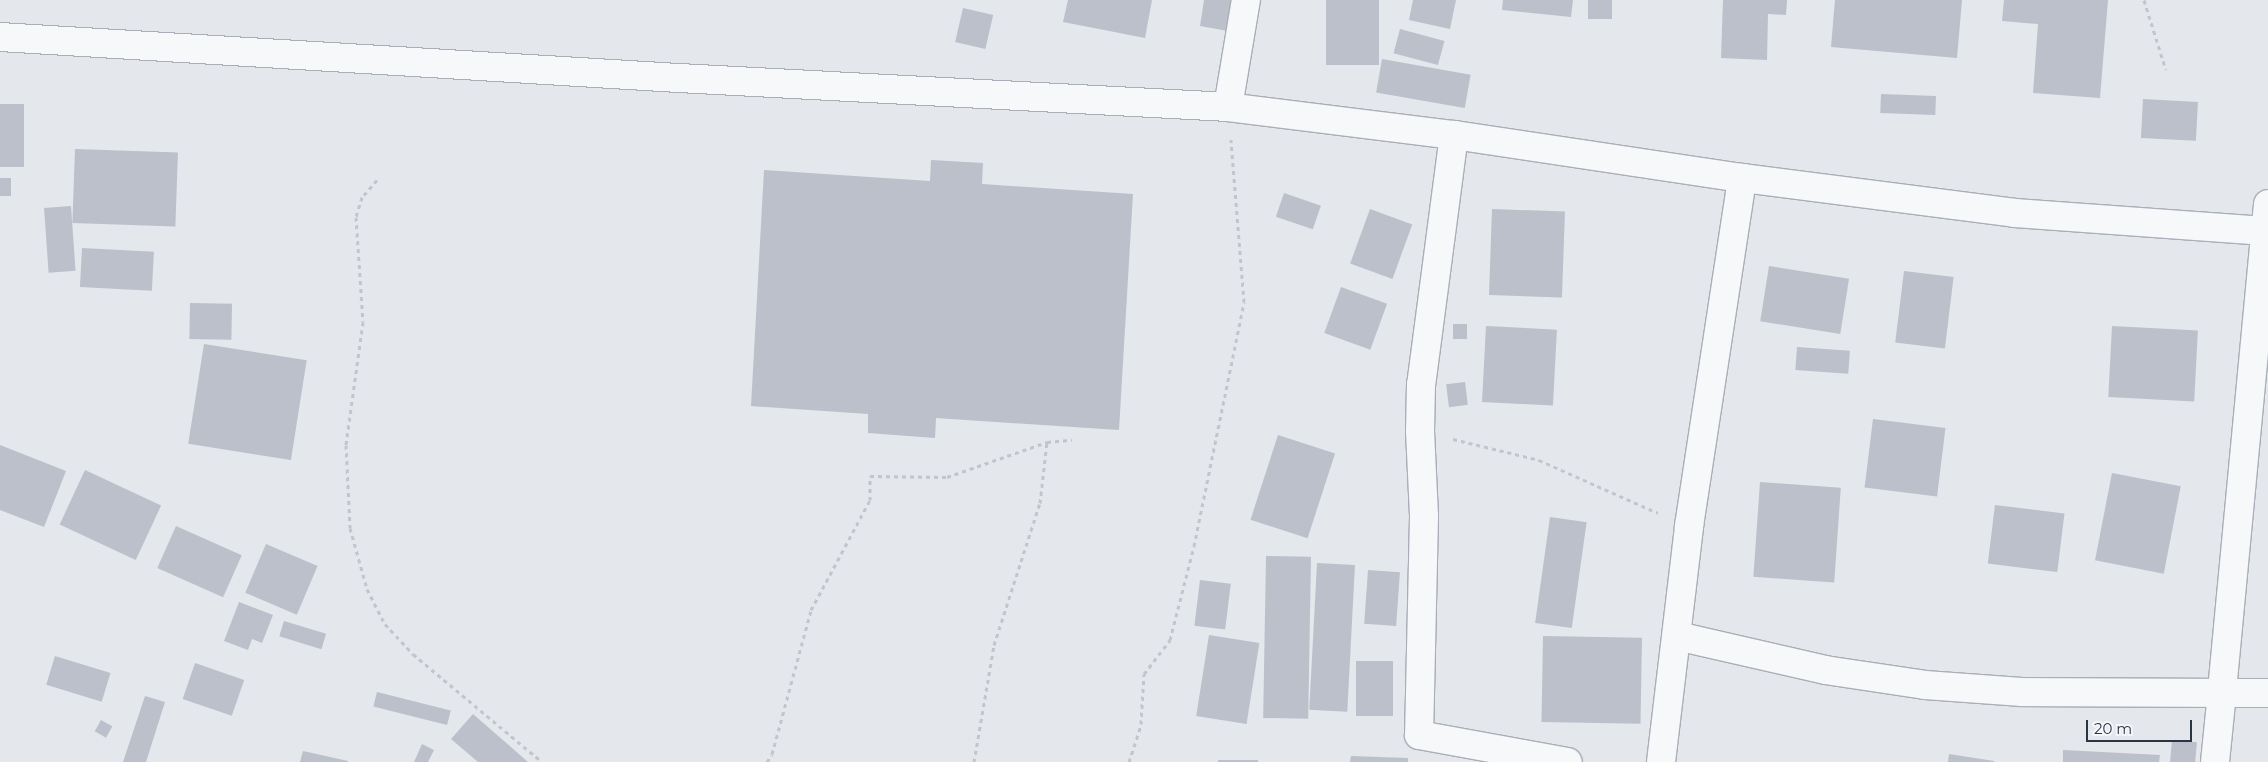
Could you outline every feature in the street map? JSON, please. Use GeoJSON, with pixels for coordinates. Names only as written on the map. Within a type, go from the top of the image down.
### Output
{"type":"FeatureCollection","features":[{"type":"Feature","properties":{"kind":"street"},"geometry":{"type":"LineString","coordinates":[[1228,107],[1246,0]]}},
{"type":"Feature","properties":{"kind":"street"},"geometry":{"type":"LineString","coordinates":[[0,37],[679,78],[1228,107],[1454,135],[1742,178],[2015,213],[2268,222],[2215,762]]}},
{"type":"Feature","properties":{"kind":"street"},"geometry":{"type":"LineString","coordinates":[[1454,135],[1421,384],[1420,431],[1424,517],[1419,735],[1568,762]]}},
{"type":"Feature","properties":{"kind":"street"},"geometry":{"type":"LineString","coordinates":[[1661,762],[1689,526],[1742,178]]}},
{"type":"Feature","properties":{"kind":"street"},"geometry":{"type":"LineString","coordinates":[[1677,636],[1825,670],[1925,685],[2022,692],[2268,693]]}},
{"type":"Feature","properties":{"kind":"path"},"geometry":{"type":"LineString","coordinates":[[2144,0],[2166,70]]}},
{"type":"Feature","properties":{"kind":"path"},"geometry":{"type":"LineString","coordinates":[[1129,762],[1141,724],[1144,674],[1170,640],[1194,546],[1244,302],[1228,107]]}},
{"type":"Feature","properties":{"kind":"path"},"geometry":{"type":"LineString","coordinates":[[377,180],[362,197],[356,217],[363,322],[346,445],[350,528],[367,589],[385,624],[413,654],[542,762]]}},
{"type":"Feature","properties":{"kind":"path"},"geometry":{"type":"LineString","coordinates":[[1420,431],[1538,460],[1689,526]]}},
{"type":"Feature","properties":{"kind":"path"},"geometry":{"type":"LineString","coordinates":[[767,762],[772,754],[811,610],[870,500],[870,476],[947,477],[1047,442],[1072,440]]}},
{"type":"Feature","properties":{"kind":"path"},"geometry":{"type":"LineString","coordinates":[[974,762],[994,645],[1040,503],[1047,442]]}},
{"type":"Feature","properties":{"kind":"building"},"geometry":{"type":"Polygon","coordinates":[[[1068,0],[1152,0],[1145,38],[1063,22],[1068,0]]]}},
{"type":"Feature","properties":{"kind":"building"},"geometry":{"type":"Polygon","coordinates":[[[1204,0],[1233,0],[1228,31],[1200,26],[1204,0]]]}},
{"type":"Feature","properties":{"kind":"building"},"geometry":{"type":"Polygon","coordinates":[[[1326,0],[1379,0],[1379,65],[1326,65],[1326,0]]]}},
{"type":"Feature","properties":{"kind":"building"},"geometry":{"type":"Polygon","coordinates":[[[1413,0],[1456,0],[1450,29],[1409,20],[1413,0]]]}},
{"type":"Feature","properties":{"kind":"building"},"geometry":{"type":"Polygon","coordinates":[[[1503,0],[1573,0],[1571,17],[1502,10],[1503,0]]]}},
{"type":"Feature","properties":{"kind":"building"},"geometry":{"type":"Polygon","coordinates":[[[1588,0],[1612,0],[1612,19],[1588,19],[1588,0]]]}},
{"type":"Feature","properties":{"kind":"building"},"geometry":{"type":"Polygon","coordinates":[[[1723,0],[1787,0],[1786,15],[1768,14],[1767,60],[1721,58],[1723,0]]]}},
{"type":"Feature","properties":{"kind":"building"},"geometry":{"type":"Polygon","coordinates":[[[1835,0],[1962,0],[1957,58],[1831,47],[1835,0]]]}},
{"type":"Feature","properties":{"kind":"building"},"geometry":{"type":"Polygon","coordinates":[[[2004,0],[2108,0],[2100,98],[2033,93],[2038,24],[2002,21],[2004,0]]]}},
{"type":"Feature","properties":{"kind":"building"},"geometry":{"type":"Polygon","coordinates":[[[963,8],[993,15],[985,49],[955,42],[963,8]]]}},
{"type":"Feature","properties":{"kind":"building"},"geometry":{"type":"Polygon","coordinates":[[[1400,29],[1444,41],[1438,65],[1394,53],[1400,29]]]}},
{"type":"Feature","properties":{"kind":"building"},"geometry":{"type":"Polygon","coordinates":[[[1382,59],[1471,75],[1465,108],[1376,92],[1382,59]]]}},
{"type":"Feature","properties":{"kind":"building"},"geometry":{"type":"Polygon","coordinates":[[[1881,94],[1936,96],[1935,115],[1880,113],[1881,94]]]}},
{"type":"Feature","properties":{"kind":"building"},"geometry":{"type":"Polygon","coordinates":[[[2143,99],[2198,102],[2196,141],[2141,138],[2143,99]]]}},
{"type":"Feature","properties":{"kind":"building"},"geometry":{"type":"Polygon","coordinates":[[[0,104],[24,104],[24,167],[0,167],[0,104]]]}},
{"type":"Feature","properties":{"kind":"building"},"geometry":{"type":"Polygon","coordinates":[[[75,149],[178,153],[175,227],[72,223],[75,149]]]}},
{"type":"Feature","properties":{"kind":"building"},"geometry":{"type":"Polygon","coordinates":[[[931,160],[983,163],[982,184],[1133,194],[1119,430],[936,418],[935,438],[868,433],[868,414],[751,406],[764,170],[930,181],[931,160]]]}},
{"type":"Feature","properties":{"kind":"building"},"geometry":{"type":"Polygon","coordinates":[[[0,178],[11,178],[11,196],[0,196],[0,178]]]}},
{"type":"Feature","properties":{"kind":"building"},"geometry":{"type":"Polygon","coordinates":[[[1284,193],[1321,206],[1313,229],[1276,217],[1284,193]]]}},
{"type":"Feature","properties":{"kind":"building"},"geometry":{"type":"Polygon","coordinates":[[[71,206],[76,271],[49,273],[44,208],[71,206]]]}},
{"type":"Feature","properties":{"kind":"building"},"geometry":{"type":"Polygon","coordinates":[[[1370,209],[1412,224],[1392,279],[1350,264],[1370,209]]]}},
{"type":"Feature","properties":{"kind":"building"},"geometry":{"type":"Polygon","coordinates":[[[1492,209],[1565,212],[1562,297],[1489,295],[1492,209]]]}},
{"type":"Feature","properties":{"kind":"building"},"geometry":{"type":"Polygon","coordinates":[[[82,248],[154,252],[152,291],[80,287],[82,248]]]}},
{"type":"Feature","properties":{"kind":"building"},"geometry":{"type":"Polygon","coordinates":[[[1769,266],[1849,279],[1840,334],[1760,321],[1769,266]]]}},
{"type":"Feature","properties":{"kind":"building"},"geometry":{"type":"Polygon","coordinates":[[[1904,271],[1954,277],[1945,349],[1895,342],[1904,271]]]}},
{"type":"Feature","properties":{"kind":"building"},"geometry":{"type":"Polygon","coordinates":[[[1341,287],[1387,304],[1370,350],[1324,333],[1341,287]]]}},
{"type":"Feature","properties":{"kind":"building"},"geometry":{"type":"Polygon","coordinates":[[[190,303],[232,304],[231,340],[189,339],[190,303]]]}},
{"type":"Feature","properties":{"kind":"building"},"geometry":{"type":"Polygon","coordinates":[[[1453,324],[1467,324],[1467,339],[1453,339],[1453,324]]]}},
{"type":"Feature","properties":{"kind":"building"},"geometry":{"type":"Polygon","coordinates":[[[1486,326],[1557,330],[1553,406],[1482,402],[1486,326]]]}},
{"type":"Feature","properties":{"kind":"building"},"geometry":{"type":"Polygon","coordinates":[[[2112,326],[2198,331],[2194,401],[2108,397],[2112,326]]]}},
{"type":"Feature","properties":{"kind":"building"},"geometry":{"type":"Polygon","coordinates":[[[204,344],[307,360],[291,460],[188,444],[204,344]]]}},
{"type":"Feature","properties":{"kind":"building"},"geometry":{"type":"Polygon","coordinates":[[[1797,347],[1850,351],[1848,374],[1795,370],[1797,347]]]}},
{"type":"Feature","properties":{"kind":"building"},"geometry":{"type":"Polygon","coordinates":[[[1465,382],[1468,405],[1449,407],[1446,384],[1465,382]]]}},
{"type":"Feature","properties":{"kind":"building"},"geometry":{"type":"Polygon","coordinates":[[[1873,419],[1945,428],[1937,496],[1865,487],[1873,419]]]}},
{"type":"Feature","properties":{"kind":"building"},"geometry":{"type":"Polygon","coordinates":[[[1278,435],[1335,454],[1308,538],[1250,520],[1278,435]]]}},
{"type":"Feature","properties":{"kind":"building"},"geometry":{"type":"Polygon","coordinates":[[[0,445],[66,471],[44,527],[0,510],[0,445]]]}},
{"type":"Feature","properties":{"kind":"building"},"geometry":{"type":"Polygon","coordinates":[[[85,470],[161,505],[136,560],[60,524],[85,470]]]}},
{"type":"Feature","properties":{"kind":"building"},"geometry":{"type":"Polygon","coordinates":[[[2112,473],[2181,486],[2164,574],[2095,560],[2112,473]]]}},
{"type":"Feature","properties":{"kind":"building"},"geometry":{"type":"Polygon","coordinates":[[[1760,482],[1841,488],[1834,582],[1753,577],[1760,482]]]}},
{"type":"Feature","properties":{"kind":"building"},"geometry":{"type":"Polygon","coordinates":[[[1995,505],[2064,514],[2057,572],[1988,564],[1995,505]]]}},
{"type":"Feature","properties":{"kind":"building"},"geometry":{"type":"Polygon","coordinates":[[[1550,517],[1587,522],[1572,628],[1535,623],[1550,517]]]}},
{"type":"Feature","properties":{"kind":"building"},"geometry":{"type":"Polygon","coordinates":[[[176,526],[242,555],[223,597],[157,568],[176,526]]]}},
{"type":"Feature","properties":{"kind":"building"},"geometry":{"type":"Polygon","coordinates":[[[266,544],[318,566],[297,615],[245,593],[266,544]]]}},
{"type":"Feature","properties":{"kind":"building"},"geometry":{"type":"Polygon","coordinates":[[[1266,556],[1311,557],[1308,719],[1263,718],[1266,556]]]}},
{"type":"Feature","properties":{"kind":"building"},"geometry":{"type":"Polygon","coordinates":[[[1317,563],[1355,565],[1347,712],[1309,710],[1317,563]]]}},
{"type":"Feature","properties":{"kind":"building"},"geometry":{"type":"Polygon","coordinates":[[[1368,570],[1400,572],[1396,626],[1364,624],[1368,570]]]}},
{"type":"Feature","properties":{"kind":"building"},"geometry":{"type":"Polygon","coordinates":[[[1200,580],[1231,584],[1225,629],[1194,626],[1200,580]]]}},
{"type":"Feature","properties":{"kind":"building"},"geometry":{"type":"Polygon","coordinates":[[[239,602],[273,615],[262,643],[252,639],[248,650],[224,641],[239,602]]]}},
{"type":"Feature","properties":{"kind":"building"},"geometry":{"type":"Polygon","coordinates":[[[284,621],[326,634],[321,649],[279,636],[284,621]]]}},
{"type":"Feature","properties":{"kind":"building"},"geometry":{"type":"Polygon","coordinates":[[[1209,635],[1259,643],[1247,724],[1196,716],[1209,635]]]}},
{"type":"Feature","properties":{"kind":"building"},"geometry":{"type":"Polygon","coordinates":[[[1543,636],[1642,638],[1640,724],[1541,722],[1543,636]]]}},
{"type":"Feature","properties":{"kind":"building"},"geometry":{"type":"Polygon","coordinates":[[[55,656],[110,673],[102,702],[46,685],[55,656]]]}},
{"type":"Feature","properties":{"kind":"building"},"geometry":{"type":"Polygon","coordinates":[[[1356,661],[1393,661],[1393,716],[1356,716],[1356,661]]]}},
{"type":"Feature","properties":{"kind":"building"},"geometry":{"type":"Polygon","coordinates":[[[195,663],[244,680],[232,716],[183,699],[195,663]]]}},
{"type":"Feature","properties":{"kind":"building"},"geometry":{"type":"Polygon","coordinates":[[[377,692],[451,710],[447,725],[373,707],[377,692]]]}},
{"type":"Feature","properties":{"kind":"building"},"geometry":{"type":"Polygon","coordinates":[[[145,696],[165,702],[146,762],[123,762],[145,696]]]}},
{"type":"Feature","properties":{"kind":"building"},"geometry":{"type":"Polygon","coordinates":[[[473,714],[528,762],[478,762],[451,739],[473,714]]]}},
{"type":"Feature","properties":{"kind":"building"},"geometry":{"type":"Polygon","coordinates":[[[101,720],[112,726],[106,738],[95,731],[101,720]]]}},
{"type":"Feature","properties":{"kind":"building"},"geometry":{"type":"Polygon","coordinates":[[[2172,740],[2197,742],[2195,762],[2170,762],[2172,740]]]}},
{"type":"Feature","properties":{"kind":"building"},"geometry":{"type":"Polygon","coordinates":[[[422,744],[434,750],[428,762],[414,762],[422,744]]]}},
{"type":"Feature","properties":{"kind":"building"},"geometry":{"type":"Polygon","coordinates":[[[2063,750],[2160,755],[2159,762],[2063,762],[2063,750]]]}},
{"type":"Feature","properties":{"kind":"building"},"geometry":{"type":"Polygon","coordinates":[[[303,751],[348,761],[348,762],[300,762],[303,751]]]}},
{"type":"Feature","properties":{"kind":"building"},"geometry":{"type":"Polygon","coordinates":[[[1949,754],[1994,761],[1994,762],[1948,762],[1949,754]]]}},
{"type":"Feature","properties":{"kind":"building"},"geometry":{"type":"Polygon","coordinates":[[[1351,756],[1408,758],[1408,762],[1350,762],[1351,756]]]}},
{"type":"Feature","properties":{"kind":"building"},"geometry":{"type":"Polygon","coordinates":[[[1218,760],[1258,760],[1258,762],[1218,762],[1218,760]]]}}]}
